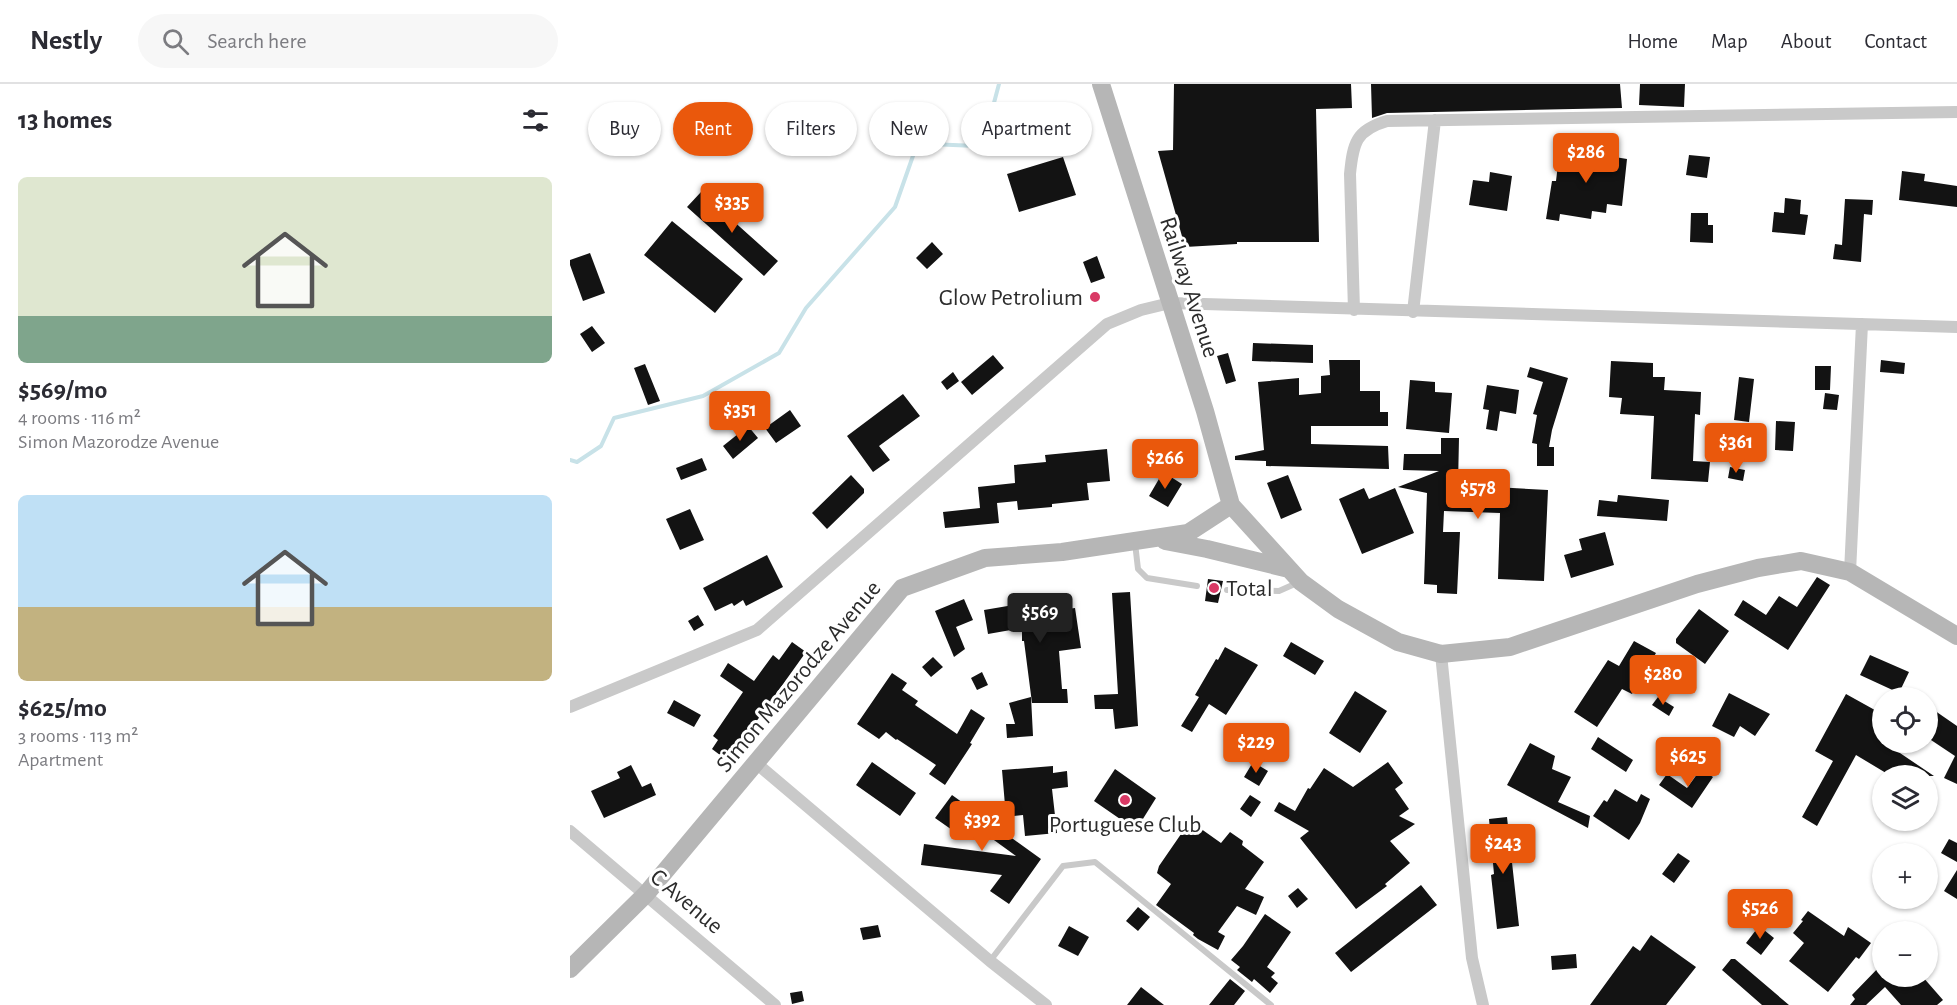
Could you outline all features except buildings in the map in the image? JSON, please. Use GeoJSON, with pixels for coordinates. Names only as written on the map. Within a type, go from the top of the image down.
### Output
{"type":"FeatureCollection","features":[{"type":"Feature","properties":{"kind":"main road","name":"Railway Avenue"},"geometry":{"type":"LineString","coordinates":[[1101,84],[1205,411],[1231,505]]}},
{"type":"Feature","properties":{"kind":"main road","name":"Simon Mazorodze Avenue"},"geometry":{"type":"LineString","coordinates":[[570,969],[646,894],[902,588],[985,558],[1062,552],[1188,533],[1231,505]]}},
{"type":"Feature","properties":{"kind":"main road"},"geometry":{"type":"LineString","coordinates":[[1231,505],[1295,575],[1338,609],[1398,642],[1441,654],[1510,647],[1697,584],[1758,568],[1801,561],[1850,572],[1957,636]]}},
{"type":"Feature","properties":{"kind":"main road"},"geometry":{"type":"LineString","coordinates":[[1144,540],[1207,549],[1295,575]]}},
{"type":"Feature","properties":{"kind":"street"},"geometry":{"type":"LineString","coordinates":[[1354,310],[1350,174],[1352,155],[1360,134],[1372,125],[1388,121],[1957,112]]}},
{"type":"Feature","properties":{"kind":"street"},"geometry":{"type":"LineString","coordinates":[[1413,312],[1435,120]]}},
{"type":"Feature","properties":{"kind":"street"},"geometry":{"type":"LineString","coordinates":[[570,707],[757,630],[1107,324],[1141,310],[1170,303],[1957,327]]}},
{"type":"Feature","properties":{"kind":"street"},"geometry":{"type":"LineString","coordinates":[[1850,572],[1862,324]]}},
{"type":"Feature","properties":{"kind":"street"},"geometry":{"type":"LineString","coordinates":[[1441,654],[1472,958],[1483,1005]]}},
{"type":"Feature","properties":{"kind":"street"},"geometry":{"type":"LineString","coordinates":[[756,763],[990,961],[1046,1005]]}},
{"type":"Feature","properties":{"kind":"street","name":"C Avenue"},"geometry":{"type":"LineString","coordinates":[[570,831],[775,1005]]}},
{"type":"Feature","properties":{"kind":"lane"},"geometry":{"type":"LineString","coordinates":[[1144,540],[1138,568],[1147,578],[1197,586]]}},
{"type":"Feature","properties":{"kind":"lane"},"geometry":{"type":"LineString","coordinates":[[1227,590],[1279,591],[1295,575]]}},
{"type":"Feature","properties":{"kind":"lane"},"geometry":{"type":"LineString","coordinates":[[990,961],[1064,866],[1095,862],[1271,1005]]}},
{"type":"Feature","properties":{"kind":"waterway"},"geometry":{"type":"LineString","coordinates":[[570,460],[577,462],[601,446],[614,418],[703,396],[779,353],[806,308],[895,207],[914,153],[930,144],[976,146],[987,129],[999,84]]}},
{"type":"Feature","properties":{"kind":"place","name":"Glow Petrolium"},"geometry":{"type":"Point","coordinates":[1095,297]}},
{"type":"Feature","properties":{"kind":"place","name":"Total"},"geometry":{"type":"Point","coordinates":[1214,588]}},
{"type":"Feature","properties":{"kind":"place","name":"Portuguese Club"},"geometry":{"type":"Point","coordinates":[1125,800]}}]}
